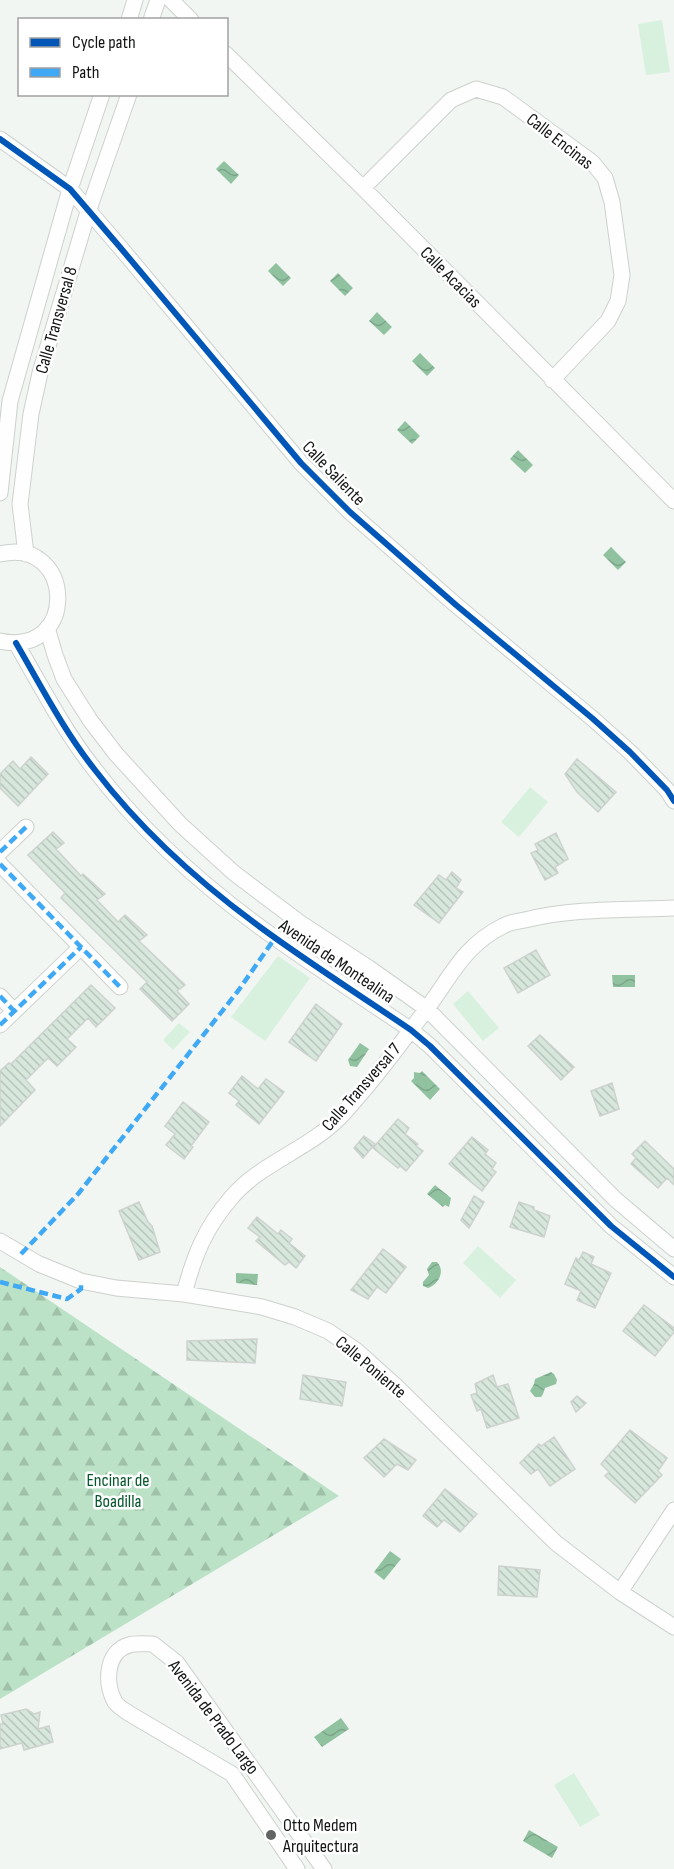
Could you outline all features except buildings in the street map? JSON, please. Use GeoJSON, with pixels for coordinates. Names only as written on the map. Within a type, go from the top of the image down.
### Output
{"type":"FeatureCollection","features":[{"type":"Feature","properties":{"kind":"street"},"geometry":{"type":"LineString","coordinates":[[130,18],[135,0]]}},
{"type":"Feature","properties":{"kind":"street"},"geometry":{"type":"LineString","coordinates":[[153,18],[158,0]]}},
{"type":"Feature","properties":{"kind":"street"},"geometry":{"type":"LineString","coordinates":[[171,0],[189,18]]}},
{"type":"Feature","properties":{"kind":"street","name":"Calle Acacias"},"geometry":{"type":"LineString","coordinates":[[228,56],[363,188],[674,501]]}},
{"type":"Feature","properties":{"kind":"street","name":"Calle Encinas"},"geometry":{"type":"LineString","coordinates":[[363,188],[451,100],[476,89],[503,97],[592,162],[605,178],[612,202],[622,275],[618,301],[608,321],[552,380]]}},
{"type":"Feature","properties":{"kind":"street","name":"Calle Transversal 8"},"geometry":{"type":"LineString","coordinates":[[0,493],[10,401],[70,189],[101,96]]}},
{"type":"Feature","properties":{"kind":"street","name":"Calle Transversal 8"},"geometry":{"type":"LineString","coordinates":[[27,554],[20,504],[31,414],[40,373],[88,212],[128,96]]}},
{"type":"Feature","properties":{"kind":"street","name":"Calle Saliente"},"geometry":{"type":"LineString","coordinates":[[0,140],[70,189],[302,464],[350,512],[630,752],[667,790],[674,801]]}},
{"type":"Feature","properties":{"kind":"street"},"geometry":{"type":"LineString","coordinates":[[0,554],[10,552],[27,554],[42,562],[54,577],[59,594],[57,612],[47,628],[38,636],[16,643],[0,641]]}},
{"type":"Feature","properties":{"kind":"street","name":"Avenida de Montealina"},"geometry":{"type":"LineString","coordinates":[[47,628],[64,680],[90,720],[117,754],[180,824],[234,873],[290,915],[427,1009],[615,1199],[674,1249]]}},
{"type":"Feature","properties":{"kind":"street","name":"Avenida de Montealina"},"geometry":{"type":"LineString","coordinates":[[16,643],[63,725],[96,771],[157,839],[192,872],[260,927],[411,1030],[430,1046],[611,1226],[674,1277]]}},
{"type":"Feature","properties":{"kind":"street"},"geometry":{"type":"LineString","coordinates":[[0,852],[26,827]]}},
{"type":"Feature","properties":{"kind":"street"},"geometry":{"type":"LineString","coordinates":[[0,864],[120,987]]}},
{"type":"Feature","properties":{"kind":"street","name":"Calle Transversal 7"},"geometry":{"type":"LineString","coordinates":[[184,1294],[193,1261],[214,1219],[232,1195],[256,1175],[312,1141],[341,1116],[378,1074],[464,956],[486,935],[506,924],[539,916],[674,908]]}},
{"type":"Feature","properties":{"kind":"street"},"geometry":{"type":"LineString","coordinates":[[0,1025],[81,947]]}},
{"type":"Feature","properties":{"kind":"street"},"geometry":{"type":"LineString","coordinates":[[0,996],[14,1011]]}},
{"type":"Feature","properties":{"kind":"street","name":"Calle Poniente"},"geometry":{"type":"LineString","coordinates":[[0,1240],[39,1264],[81,1281],[116,1288],[184,1294],[262,1307],[295,1317],[328,1331],[347,1344],[396,1386],[556,1543],[620,1592],[674,1627]]}},
{"type":"Feature","properties":{"kind":"street"},"geometry":{"type":"LineString","coordinates":[[620,1592],[674,1510]]}},
{"type":"Feature","properties":{"kind":"street","name":"Avenida de Prado Largo"},"geometry":{"type":"LineString","coordinates":[[297,1869],[232,1774],[116,1704],[109,1667],[115,1654],[127,1645],[153,1644],[177,1663],[324,1869]]}},
{"type":"Feature","properties":{"kind":"street"},"geometry":{"type":"LineString","coordinates":[[273,1835],[291,1823]]}},
{"type":"Feature","properties":{"kind":"green space","name":"Encinar de Boadilla"},"geometry":{"type":"Polygon","coordinates":[[[0,1267],[339,1496],[0,1699],[0,1267]]]}},
{"type":"Feature","properties":{"kind":"shaded area"},"geometry":{"type":"Polygon","coordinates":[[[662,20],[670,72],[646,75],[638,24],[662,20]]]}},
{"type":"Feature","properties":{"kind":"shaded area"},"geometry":{"type":"Polygon","coordinates":[[[530,787],[548,802],[519,837],[501,822],[530,787]]]}},
{"type":"Feature","properties":{"kind":"shaded area"},"geometry":{"type":"Polygon","coordinates":[[[278,956],[310,978],[265,1041],[231,1017],[278,956]]]}},
{"type":"Feature","properties":{"kind":"shaded area"},"geometry":{"type":"Polygon","coordinates":[[[468,991],[499,1028],[483,1041],[453,1004],[468,991]]]}},
{"type":"Feature","properties":{"kind":"shaded area"},"geometry":{"type":"Polygon","coordinates":[[[179,1023],[190,1032],[173,1050],[163,1040],[179,1023]]]}},
{"type":"Feature","properties":{"kind":"shaded area"},"geometry":{"type":"Polygon","coordinates":[[[478,1246],[516,1280],[500,1298],[463,1263],[478,1246]]]}},
{"type":"Feature","properties":{"kind":"shaded area"},"geometry":{"type":"Polygon","coordinates":[[[574,1773],[600,1815],[580,1827],[554,1785],[574,1773]]]}},
{"type":"Feature","properties":{"kind":"water"},"geometry":{"type":"Polygon","coordinates":[[[224,161],[239,175],[231,184],[216,169],[224,161]]]}},
{"type":"Feature","properties":{"kind":"water"},"geometry":{"type":"Polygon","coordinates":[[[276,263],[291,278],[283,286],[268,271],[276,263]]]}},
{"type":"Feature","properties":{"kind":"water"},"geometry":{"type":"Polygon","coordinates":[[[338,273],[353,288],[345,296],[330,281],[338,273]]]}},
{"type":"Feature","properties":{"kind":"water"},"geometry":{"type":"Polygon","coordinates":[[[377,312],[392,327],[384,335],[369,321],[377,312]]]}},
{"type":"Feature","properties":{"kind":"water"},"geometry":{"type":"Polygon","coordinates":[[[420,353],[435,368],[427,376],[412,361],[420,353]]]}},
{"type":"Feature","properties":{"kind":"water"},"geometry":{"type":"Polygon","coordinates":[[[405,421],[420,436],[412,444],[397,430],[405,421]]]}},
{"type":"Feature","properties":{"kind":"water"},"geometry":{"type":"Polygon","coordinates":[[[518,450],[533,465],[525,473],[510,459],[518,450]]]}},
{"type":"Feature","properties":{"kind":"water"},"geometry":{"type":"Polygon","coordinates":[[[611,547],[626,562],[618,570],[603,555],[611,547]]]}},
{"type":"Feature","properties":{"kind":"water"},"geometry":{"type":"Polygon","coordinates":[[[612,975],[635,975],[635,987],[613,987],[612,975]]]}},
{"type":"Feature","properties":{"kind":"water"},"geometry":{"type":"Polygon","coordinates":[[[360,1043],[369,1049],[357,1067],[350,1066],[348,1060],[360,1043]]]}},
{"type":"Feature","properties":{"kind":"water"},"geometry":{"type":"Polygon","coordinates":[[[422,1071],[440,1089],[430,1100],[411,1081],[414,1078],[414,1072],[422,1071]]]}},
{"type":"Feature","properties":{"kind":"water"},"geometry":{"type":"Polygon","coordinates":[[[435,1185],[451,1198],[449,1207],[445,1205],[443,1207],[427,1194],[435,1185]]]}},
{"type":"Feature","properties":{"kind":"water"},"geometry":{"type":"Polygon","coordinates":[[[432,1262],[437,1262],[441,1273],[438,1281],[428,1288],[423,1286],[423,1282],[429,1275],[427,1269],[432,1262]]]}},
{"type":"Feature","properties":{"kind":"water"},"geometry":{"type":"Polygon","coordinates":[[[236,1273],[258,1274],[257,1285],[236,1283],[236,1273]]]}},
{"type":"Feature","properties":{"kind":"water"},"geometry":{"type":"Polygon","coordinates":[[[551,1372],[557,1380],[556,1384],[545,1388],[541,1397],[535,1397],[530,1391],[535,1379],[551,1372]]]}},
{"type":"Feature","properties":{"kind":"water"},"geometry":{"type":"Polygon","coordinates":[[[390,1551],[401,1559],[384,1580],[374,1572],[390,1551]]]}},
{"type":"Feature","properties":{"kind":"water"},"geometry":{"type":"Polygon","coordinates":[[[341,1718],[349,1729],[322,1747],[314,1737],[341,1718]]]}},
{"type":"Feature","properties":{"kind":"water"},"geometry":{"type":"Polygon","coordinates":[[[529,1830],[558,1847],[552,1858],[523,1841],[529,1830]]]}},
{"type":"Feature","properties":{"kind":"marked path"},"geometry":{"type":"LineString","coordinates":[[0,852],[26,827]]}},
{"type":"Feature","properties":{"kind":"marked path"},"geometry":{"type":"LineString","coordinates":[[0,864],[120,987]]}},
{"type":"Feature","properties":{"kind":"marked path"},"geometry":{"type":"LineString","coordinates":[[21,1254],[78,1194],[238,991],[275,938]]}},
{"type":"Feature","properties":{"kind":"marked path"},"geometry":{"type":"LineString","coordinates":[[0,1025],[81,947]]}},
{"type":"Feature","properties":{"kind":"marked path"},"geometry":{"type":"LineString","coordinates":[[0,996],[14,1011]]}},
{"type":"Feature","properties":{"kind":"marked path"},"geometry":{"type":"LineString","coordinates":[[0,1282],[67,1299],[81,1289],[81,1281]]}},
{"type":"Feature","properties":{"kind":"cycle path"},"geometry":{"type":"LineString","coordinates":[[0,139],[70,189],[301,463],[350,512],[456,605],[592,718],[630,752],[667,790],[674,801]]}},
{"type":"Feature","properties":{"kind":"cycle path"},"geometry":{"type":"LineString","coordinates":[[16,643],[53,708],[84,755],[132,814],[172,855],[260,927],[411,1030],[430,1046],[611,1226],[674,1277]]}},
{"type":"Feature","properties":{"kind":"place","name":"Otto Medem Arquitectura"},"geometry":{"type":"Point","coordinates":[271,1835]}}]}
